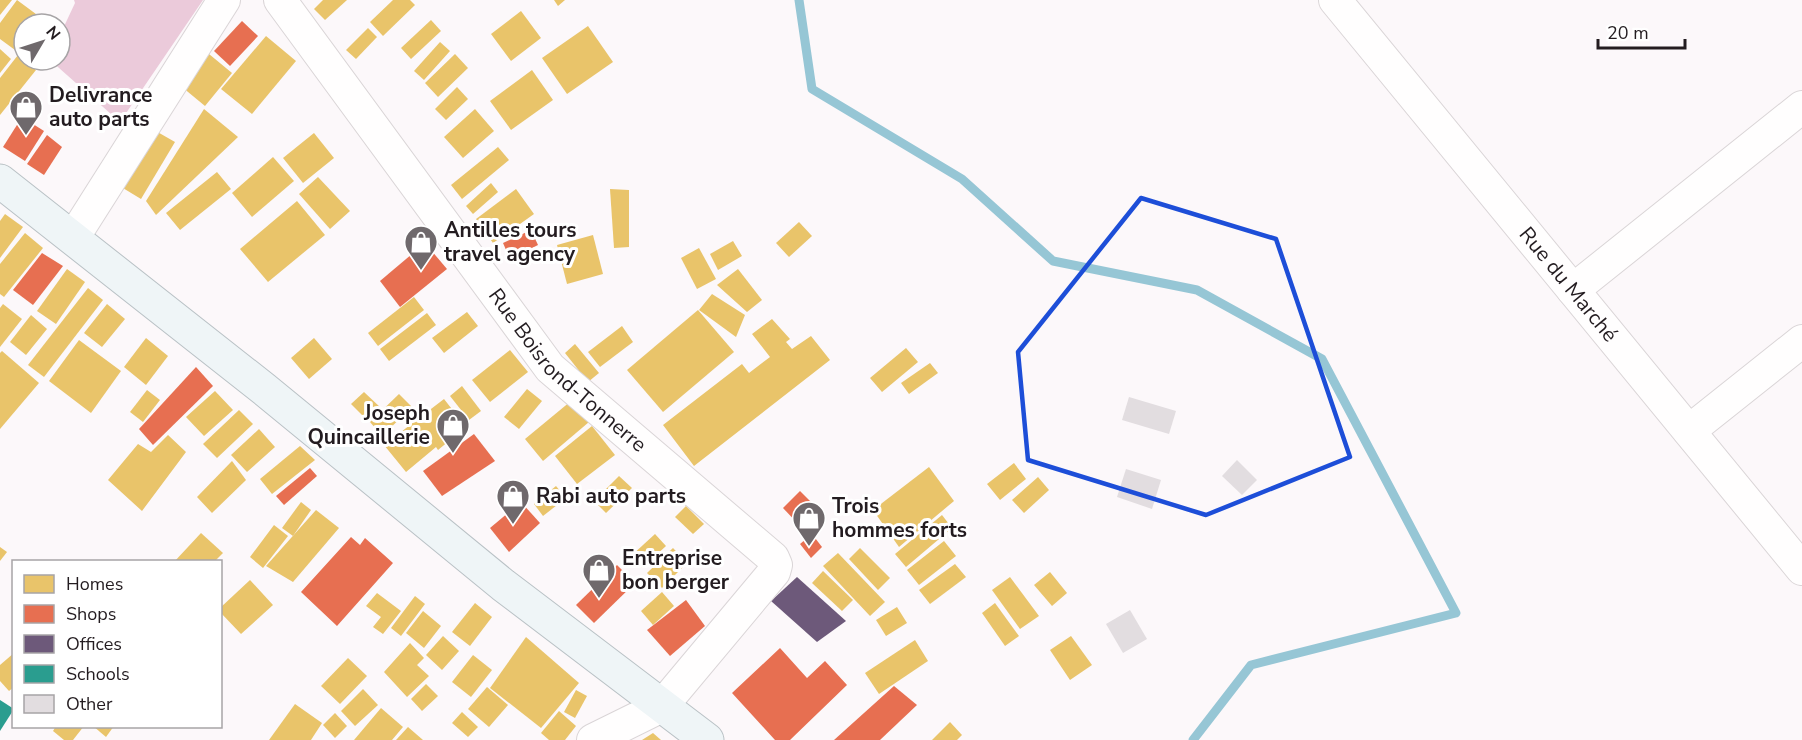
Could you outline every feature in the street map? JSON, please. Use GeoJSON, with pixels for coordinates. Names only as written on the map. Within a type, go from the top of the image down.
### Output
{"type":"FeatureCollection","features":[{"type":"Feature","properties":{"kind":"main road"},"geometry":{"type":"LineString","coordinates":[[4,193],[73,238],[264,389],[503,585],[707,740]]}},
{"type":"Feature","properties":{"kind":"street"},"geometry":{"type":"LineString","coordinates":[[73,238],[224,0]]}},
{"type":"Feature","properties":{"kind":"street","name":"Rue Boisrond-Tonnerre"},"geometry":{"type":"LineString","coordinates":[[280,0],[550,368],[773,558],[776,565],[774,572],[662,706]]}},
{"type":"Feature","properties":{"kind":"street","name":"Rue du Marché"},"geometry":{"type":"LineString","coordinates":[[1335,0],[1802,569]]}},
{"type":"Feature","properties":{"kind":"street"},"geometry":{"type":"LineString","coordinates":[[1573,290],[1802,107]]}},
{"type":"Feature","properties":{"kind":"street"},"geometry":{"type":"LineString","coordinates":[[1689,431],[1802,341]]}},
{"type":"Feature","properties":{"kind":"street"},"geometry":{"type":"LineString","coordinates":[[593,740],[662,706]]}},
{"type":"Feature","properties":{"kind":"highlighted area"},"geometry":{"type":"Polygon","coordinates":[[[1141,198],[1276,239],[1350,457],[1206,515],[1028,460],[1018,352],[1141,198]]]}},
{"type":"Feature","properties":{"kind":"shaded area"},"geometry":{"type":"Polygon","coordinates":[[[74,0],[203,0],[120,122],[64,72],[72,72],[71,12],[74,0]]]}},
{"type":"Feature","properties":{"kind":"building: Homes"},"geometry":{"type":"Polygon","coordinates":[[[0,0],[12,0],[0,15],[0,0]]]}},
{"type":"Feature","properties":{"kind":"building: Homes"},"geometry":{"type":"Polygon","coordinates":[[[17,0],[33,12],[12,12],[12,48],[0,39],[0,23],[17,0]]]}},
{"type":"Feature","properties":{"kind":"building: Homes"},"geometry":{"type":"Polygon","coordinates":[[[323,0],[347,0],[325,20],[314,9],[323,0]]]}},
{"type":"Feature","properties":{"kind":"building: Homes"},"geometry":{"type":"Polygon","coordinates":[[[393,0],[410,0],[415,5],[383,36],[370,22],[393,0]]]}},
{"type":"Feature","properties":{"kind":"building: Homes"},"geometry":{"type":"Polygon","coordinates":[[[554,0],[565,0],[558,6],[554,0]]]}},
{"type":"Feature","properties":{"kind":"building: Homes"},"geometry":{"type":"Polygon","coordinates":[[[521,11],[541,38],[511,61],[491,34],[521,11]]]}},
{"type":"Feature","properties":{"kind":"building: Homes"},"geometry":{"type":"Polygon","coordinates":[[[431,20],[441,31],[411,59],[401,48],[431,20]]]}},
{"type":"Feature","properties":{"kind":"building: Homes"},"geometry":{"type":"Polygon","coordinates":[[[588,26],[613,62],[567,94],[542,58],[588,26]]]}},
{"type":"Feature","properties":{"kind":"building: Homes"},"geometry":{"type":"Polygon","coordinates":[[[368,28],[377,37],[356,59],[346,50],[368,28]]]}},
{"type":"Feature","properties":{"kind":"building: Homes"},"geometry":{"type":"Polygon","coordinates":[[[266,36],[296,61],[252,114],[221,89],[266,36]]]}},
{"type":"Feature","properties":{"kind":"building: Homes"},"geometry":{"type":"Polygon","coordinates":[[[440,42],[450,51],[424,80],[414,71],[440,42]]]}},
{"type":"Feature","properties":{"kind":"building: Homes"},"geometry":{"type":"Polygon","coordinates":[[[0,49],[11,59],[0,73],[0,49]]]}},
{"type":"Feature","properties":{"kind":"building: Homes"},"geometry":{"type":"Polygon","coordinates":[[[209,54],[232,73],[205,106],[182,87],[209,54]]]}},
{"type":"Feature","properties":{"kind":"building: Homes"},"geometry":{"type":"Polygon","coordinates":[[[455,54],[468,68],[438,97],[425,83],[455,54]]]}},
{"type":"Feature","properties":{"kind":"building: Homes"},"geometry":{"type":"Polygon","coordinates":[[[12,63],[12,72],[34,72],[0,115],[0,78],[12,63]]]}},
{"type":"Feature","properties":{"kind":"building: Homes"},"geometry":{"type":"Polygon","coordinates":[[[532,70],[553,100],[511,130],[490,101],[532,70]]]}},
{"type":"Feature","properties":{"kind":"building: Homes"},"geometry":{"type":"Polygon","coordinates":[[[457,87],[468,99],[446,120],[435,109],[457,87]]]}},
{"type":"Feature","properties":{"kind":"building: Homes"},"geometry":{"type":"Polygon","coordinates":[[[204,109],[238,137],[156,215],[146,201],[204,109]]]}},
{"type":"Feature","properties":{"kind":"building: Homes"},"geometry":{"type":"Polygon","coordinates":[[[475,109],[494,131],[463,158],[444,137],[475,109]]]}},
{"type":"Feature","properties":{"kind":"building: Homes"},"geometry":{"type":"Polygon","coordinates":[[[147,126],[175,142],[141,199],[113,182],[147,126]]]}},
{"type":"Feature","properties":{"kind":"building: Homes"},"geometry":{"type":"Polygon","coordinates":[[[314,133],[334,158],[303,183],[283,158],[314,133]]]}},
{"type":"Feature","properties":{"kind":"building: Homes"},"geometry":{"type":"Polygon","coordinates":[[[498,147],[509,160],[462,199],[451,185],[498,147]]]}},
{"type":"Feature","properties":{"kind":"building: Homes"},"geometry":{"type":"Polygon","coordinates":[[[273,157],[294,181],[252,217],[232,193],[273,157]]]}},
{"type":"Feature","properties":{"kind":"building: Homes"},"geometry":{"type":"Polygon","coordinates":[[[217,172],[231,189],[180,230],[166,213],[217,172]]]}},
{"type":"Feature","properties":{"kind":"building: Homes"},"geometry":{"type":"Polygon","coordinates":[[[318,177],[350,211],[330,229],[299,194],[318,177]]]}},
{"type":"Feature","properties":{"kind":"building: Homes"},"geometry":{"type":"Polygon","coordinates":[[[491,183],[498,192],[473,214],[466,206],[491,183]]]}},
{"type":"Feature","properties":{"kind":"building: Homes"},"geometry":{"type":"Polygon","coordinates":[[[516,189],[534,214],[493,243],[476,219],[516,189]]]}},
{"type":"Feature","properties":{"kind":"building: Homes"},"geometry":{"type":"Polygon","coordinates":[[[610,189],[629,190],[629,247],[614,248],[610,189]]]}},
{"type":"Feature","properties":{"kind":"building: Homes"},"geometry":{"type":"Polygon","coordinates":[[[297,201],[325,235],[268,282],[240,249],[297,201]]]}},
{"type":"Feature","properties":{"kind":"building: Homes"},"geometry":{"type":"Polygon","coordinates":[[[5,214],[23,227],[0,258],[0,221],[5,214]]]}},
{"type":"Feature","properties":{"kind":"building: Homes"},"geometry":{"type":"Polygon","coordinates":[[[799,222],[812,236],[789,257],[776,243],[799,222]]]}},
{"type":"Feature","properties":{"kind":"building: Homes"},"geometry":{"type":"Polygon","coordinates":[[[25,233],[43,248],[4,297],[0,294],[0,264],[25,233]]]}},
{"type":"Feature","properties":{"kind":"building: Homes"},"geometry":{"type":"Polygon","coordinates":[[[593,235],[603,274],[567,284],[557,245],[593,235]]]}},
{"type":"Feature","properties":{"kind":"building: Homes"},"geometry":{"type":"Polygon","coordinates":[[[733,241],[742,256],[718,270],[710,254],[733,241]]]}},
{"type":"Feature","properties":{"kind":"building: Homes"},"geometry":{"type":"Polygon","coordinates":[[[699,248],[716,279],[697,289],[681,258],[699,248]]]}},
{"type":"Feature","properties":{"kind":"building: Homes"},"geometry":{"type":"Polygon","coordinates":[[[67,269],[85,282],[56,324],[37,311],[67,269]]]}},
{"type":"Feature","properties":{"kind":"building: Homes"},"geometry":{"type":"Polygon","coordinates":[[[738,269],[762,300],[747,312],[717,285],[738,269]]]}},
{"type":"Feature","properties":{"kind":"building: Homes"},"geometry":{"type":"Polygon","coordinates":[[[88,288],[103,300],[44,377],[28,365],[88,288]]]}},
{"type":"Feature","properties":{"kind":"building: Homes"},"geometry":{"type":"Polygon","coordinates":[[[712,294],[745,315],[736,337],[699,310],[712,294]]]}},
{"type":"Feature","properties":{"kind":"building: Homes"},"geometry":{"type":"Polygon","coordinates":[[[414,297],[424,310],[378,346],[368,333],[414,297]]]}},
{"type":"Feature","properties":{"kind":"building: Homes"},"geometry":{"type":"Polygon","coordinates":[[[3,304],[22,319],[0,347],[0,308],[3,304]]]}},
{"type":"Feature","properties":{"kind":"building: Homes"},"geometry":{"type":"Polygon","coordinates":[[[107,304],[125,319],[102,347],[84,333],[107,304]]]}},
{"type":"Feature","properties":{"kind":"building: Homes"},"geometry":{"type":"Polygon","coordinates":[[[698,310],[734,352],[663,412],[627,370],[698,310]]]}},
{"type":"Feature","properties":{"kind":"building: Homes"},"geometry":{"type":"Polygon","coordinates":[[[467,312],[478,326],[444,353],[432,338],[467,312]]]}},
{"type":"Feature","properties":{"kind":"building: Homes"},"geometry":{"type":"Polygon","coordinates":[[[427,313],[436,325],[389,361],[380,349],[427,313]]]}},
{"type":"Feature","properties":{"kind":"building: Homes"},"geometry":{"type":"Polygon","coordinates":[[[31,315],[47,329],[26,355],[10,342],[31,315]]]}},
{"type":"Feature","properties":{"kind":"building: Homes"},"geometry":{"type":"Polygon","coordinates":[[[772,319],[790,339],[786,342],[792,349],[811,336],[830,360],[694,466],[663,425],[742,364],[749,373],[770,357],[752,334],[772,319]]]}},
{"type":"Feature","properties":{"kind":"building: Homes"},"geometry":{"type":"Polygon","coordinates":[[[622,326],[633,342],[600,367],[588,352],[622,326]]]}},
{"type":"Feature","properties":{"kind":"building: Homes"},"geometry":{"type":"Polygon","coordinates":[[[146,338],[168,356],[146,385],[124,367],[146,338]]]}},
{"type":"Feature","properties":{"kind":"building: Homes"},"geometry":{"type":"Polygon","coordinates":[[[314,338],[332,359],[309,379],[291,358],[314,338]]]}},
{"type":"Feature","properties":{"kind":"building: Homes"},"geometry":{"type":"Polygon","coordinates":[[[79,340],[121,371],[91,413],[49,381],[79,340]]]}},
{"type":"Feature","properties":{"kind":"building: Homes"},"geometry":{"type":"Polygon","coordinates":[[[575,344],[599,373],[588,382],[565,353],[575,344]]]}},
{"type":"Feature","properties":{"kind":"building: Homes"},"geometry":{"type":"Polygon","coordinates":[[[906,348],[918,362],[882,392],[870,378],[906,348]]]}},
{"type":"Feature","properties":{"kind":"building: Homes"},"geometry":{"type":"Polygon","coordinates":[[[510,350],[528,372],[490,402],[472,380],[510,350]]]}},
{"type":"Feature","properties":{"kind":"building: Homes"},"geometry":{"type":"Polygon","coordinates":[[[2,351],[39,383],[0,429],[0,353],[2,351]]]}},
{"type":"Feature","properties":{"kind":"building: Homes"},"geometry":{"type":"Polygon","coordinates":[[[930,363],[938,373],[909,394],[901,383],[930,363]]]}},
{"type":"Feature","properties":{"kind":"building: Homes"},"geometry":{"type":"Polygon","coordinates":[[[462,386],[481,411],[469,420],[450,396],[462,386]]]}},
{"type":"Feature","properties":{"kind":"building: Homes"},"geometry":{"type":"Polygon","coordinates":[[[527,389],[542,401],[519,429],[504,417],[527,389]]]}},
{"type":"Feature","properties":{"kind":"building: Homes"},"geometry":{"type":"Polygon","coordinates":[[[147,390],[160,400],[143,422],[130,412],[147,390]]]}},
{"type":"Feature","properties":{"kind":"building: Homes"},"geometry":{"type":"Polygon","coordinates":[[[215,391],[233,410],[204,436],[186,417],[215,391]]]}},
{"type":"Feature","properties":{"kind":"building: Homes"},"geometry":{"type":"Polygon","coordinates":[[[364,392],[381,408],[368,421],[351,404],[364,392]]]}},
{"type":"Feature","properties":{"kind":"building: Homes"},"geometry":{"type":"Polygon","coordinates":[[[399,394],[412,407],[382,436],[370,422],[399,394]]]}},
{"type":"Feature","properties":{"kind":"building: Homes"},"geometry":{"type":"Polygon","coordinates":[[[444,399],[466,427],[438,450],[436,447],[406,472],[384,445],[444,399]]]}},
{"type":"Feature","properties":{"kind":"building: Homes"},"geometry":{"type":"Polygon","coordinates":[[[571,401],[589,422],[543,461],[525,439],[571,401]]]}},
{"type":"Feature","properties":{"kind":"building: Homes"},"geometry":{"type":"Polygon","coordinates":[[[239,410],[253,424],[217,458],[203,444],[239,410]]]}},
{"type":"Feature","properties":{"kind":"building: Homes"},"geometry":{"type":"Polygon","coordinates":[[[592,426],[615,455],[577,484],[555,456],[592,426]]]}},
{"type":"Feature","properties":{"kind":"building: Homes"},"geometry":{"type":"Polygon","coordinates":[[[259,429],[275,447],[247,472],[231,455],[259,429]]]}},
{"type":"Feature","properties":{"kind":"building: Homes"},"geometry":{"type":"Polygon","coordinates":[[[168,435],[186,452],[142,511],[108,480],[138,444],[151,452],[168,435]]]}},
{"type":"Feature","properties":{"kind":"building: Homes"},"geometry":{"type":"Polygon","coordinates":[[[300,446],[315,460],[272,494],[260,479],[300,446]]]}},
{"type":"Feature","properties":{"kind":"building: Homes"},"geometry":{"type":"Polygon","coordinates":[[[232,461],[246,480],[212,513],[197,497],[232,461]]]}},
{"type":"Feature","properties":{"kind":"building: Homes"},"geometry":{"type":"Polygon","coordinates":[[[1014,463],[1026,479],[1000,500],[987,484],[1014,463]]]}},
{"type":"Feature","properties":{"kind":"building: Homes"},"geometry":{"type":"Polygon","coordinates":[[[929,467],[954,501],[899,547],[873,510],[929,467]]]}},
{"type":"Feature","properties":{"kind":"building: Homes"},"geometry":{"type":"Polygon","coordinates":[[[619,476],[632,488],[606,513],[594,501],[619,476]]]}},
{"type":"Feature","properties":{"kind":"building: Homes"},"geometry":{"type":"Polygon","coordinates":[[[1038,477],[1049,490],[1024,513],[1012,500],[1038,477]]]}},
{"type":"Feature","properties":{"kind":"building: Homes"},"geometry":{"type":"Polygon","coordinates":[[[556,486],[566,498],[543,516],[534,504],[556,486]]]}},
{"type":"Feature","properties":{"kind":"building: Homes"},"geometry":{"type":"Polygon","coordinates":[[[301,502],[311,510],[293,536],[282,528],[301,502]]]}},
{"type":"Feature","properties":{"kind":"building: Homes"},"geometry":{"type":"Polygon","coordinates":[[[686,506],[704,524],[693,534],[675,517],[686,506]]]}},
{"type":"Feature","properties":{"kind":"building: Homes"},"geometry":{"type":"Polygon","coordinates":[[[316,510],[339,528],[293,582],[266,566],[316,510]]]}},
{"type":"Feature","properties":{"kind":"building: Homes"},"geometry":{"type":"Polygon","coordinates":[[[942,515],[952,528],[906,567],[895,554],[942,515]]]}},
{"type":"Feature","properties":{"kind":"building: Homes"},"geometry":{"type":"Polygon","coordinates":[[[274,525],[288,536],[263,568],[250,557],[274,525]]]}},
{"type":"Feature","properties":{"kind":"building: Homes"},"geometry":{"type":"Polygon","coordinates":[[[201,533],[223,553],[216,560],[176,560],[201,533]]]}},
{"type":"Feature","properties":{"kind":"building: Homes"},"geometry":{"type":"Polygon","coordinates":[[[655,534],[666,546],[642,568],[631,556],[655,534]]]}},
{"type":"Feature","properties":{"kind":"building: Homes"},"geometry":{"type":"Polygon","coordinates":[[[944,541],[956,556],[919,585],[907,570],[944,541]]]}},
{"type":"Feature","properties":{"kind":"building: Homes"},"geometry":{"type":"Polygon","coordinates":[[[0,547],[7,552],[0,561],[0,547]]]}},
{"type":"Feature","properties":{"kind":"building: Homes"},"geometry":{"type":"Polygon","coordinates":[[[673,548],[687,563],[662,588],[647,573],[673,548]]]}},
{"type":"Feature","properties":{"kind":"building: Homes"},"geometry":{"type":"Polygon","coordinates":[[[860,548],[890,578],[878,590],[849,559],[860,548]]]}},
{"type":"Feature","properties":{"kind":"building: Homes"},"geometry":{"type":"Polygon","coordinates":[[[838,553],[885,602],[870,616],[823,566],[838,553]]]}},
{"type":"Feature","properties":{"kind":"building: Homes"},"geometry":{"type":"Polygon","coordinates":[[[955,564],[966,577],[930,604],[919,590],[955,564]]]}},
{"type":"Feature","properties":{"kind":"building: Homes"},"geometry":{"type":"Polygon","coordinates":[[[823,571],[853,600],[842,611],[812,583],[823,571]]]}},
{"type":"Feature","properties":{"kind":"building: Homes"},"geometry":{"type":"Polygon","coordinates":[[[1050,572],[1067,593],[1052,606],[1034,585],[1050,572]]]}},
{"type":"Feature","properties":{"kind":"building: Homes"},"geometry":{"type":"Polygon","coordinates":[[[1010,577],[1039,616],[1020,629],[992,590],[1010,577]]]}},
{"type":"Feature","properties":{"kind":"building: Homes"},"geometry":{"type":"Polygon","coordinates":[[[250,580],[273,605],[241,634],[222,614],[222,606],[250,580]]]}},
{"type":"Feature","properties":{"kind":"building: Homes"},"geometry":{"type":"Polygon","coordinates":[[[662,592],[674,606],[653,625],[641,611],[662,592]]]}},
{"type":"Feature","properties":{"kind":"building: Homes"},"geometry":{"type":"Polygon","coordinates":[[[377,593],[401,611],[383,634],[373,627],[381,617],[366,606],[377,593]]]}},
{"type":"Feature","properties":{"kind":"building: Homes"},"geometry":{"type":"Polygon","coordinates":[[[415,596],[425,604],[401,636],[391,628],[415,596]]]}},
{"type":"Feature","properties":{"kind":"building: Homes"},"geometry":{"type":"Polygon","coordinates":[[[475,603],[492,617],[470,646],[452,632],[475,603]]]}},
{"type":"Feature","properties":{"kind":"building: Homes"},"geometry":{"type":"Polygon","coordinates":[[[995,603],[1019,636],[1005,646],[982,613],[995,603]]]}},
{"type":"Feature","properties":{"kind":"building: Homes"},"geometry":{"type":"Polygon","coordinates":[[[897,607],[907,623],[886,636],[876,620],[897,607]]]}},
{"type":"Feature","properties":{"kind":"building: Homes"},"geometry":{"type":"Polygon","coordinates":[[[423,611],[441,626],[424,648],[406,633],[423,611]]]}},
{"type":"Feature","properties":{"kind":"building: Homes"},"geometry":{"type":"Polygon","coordinates":[[[443,636],[459,651],[442,670],[426,655],[443,636]]]}},
{"type":"Feature","properties":{"kind":"building: Homes"},"geometry":{"type":"Polygon","coordinates":[[[1071,636],[1092,665],[1070,680],[1050,650],[1071,636]]]}},
{"type":"Feature","properties":{"kind":"building: Homes"},"geometry":{"type":"Polygon","coordinates":[[[526,637],[579,683],[541,728],[490,688],[526,637]]]}},
{"type":"Feature","properties":{"kind":"building: Homes"},"geometry":{"type":"Polygon","coordinates":[[[915,640],[928,661],[879,694],[865,673],[915,640]]]}},
{"type":"Feature","properties":{"kind":"building: Homes"},"geometry":{"type":"Polygon","coordinates":[[[410,643],[424,658],[417,665],[429,676],[407,697],[384,672],[410,643]]]}},
{"type":"Feature","properties":{"kind":"building: Homes"},"geometry":{"type":"Polygon","coordinates":[[[12,655],[12,689],[9,691],[0,681],[0,665],[12,655]]]}},
{"type":"Feature","properties":{"kind":"building: Homes"},"geometry":{"type":"Polygon","coordinates":[[[473,655],[492,670],[471,697],[452,682],[473,655]]]}},
{"type":"Feature","properties":{"kind":"building: Homes"},"geometry":{"type":"Polygon","coordinates":[[[348,658],[367,676],[340,704],[321,686],[348,658]]]}},
{"type":"Feature","properties":{"kind":"building: Homes"},"geometry":{"type":"Polygon","coordinates":[[[426,684],[438,696],[422,711],[411,699],[426,684]]]}},
{"type":"Feature","properties":{"kind":"building: Homes"},"geometry":{"type":"Polygon","coordinates":[[[487,687],[508,705],[489,727],[468,709],[487,687]]]}},
{"type":"Feature","properties":{"kind":"building: Homes"},"geometry":{"type":"Polygon","coordinates":[[[363,689],[378,705],[355,726],[341,711],[363,689]]]}},
{"type":"Feature","properties":{"kind":"building: Homes"},"geometry":{"type":"Polygon","coordinates":[[[576,690],[587,696],[575,718],[564,712],[576,690]]]}},
{"type":"Feature","properties":{"kind":"building: Homes"},"geometry":{"type":"Polygon","coordinates":[[[295,704],[322,723],[311,740],[269,740],[295,704]]]}},
{"type":"Feature","properties":{"kind":"building: Homes"},"geometry":{"type":"Polygon","coordinates":[[[381,708],[403,727],[392,740],[354,740],[381,708]]]}},
{"type":"Feature","properties":{"kind":"building: Homes"},"geometry":{"type":"Polygon","coordinates":[[[559,711],[576,726],[565,740],[549,740],[541,733],[559,711]]]}},
{"type":"Feature","properties":{"kind":"building: Homes"},"geometry":{"type":"Polygon","coordinates":[[[462,712],[478,727],[468,737],[452,723],[462,712]]]}},
{"type":"Feature","properties":{"kind":"building: Homes"},"geometry":{"type":"Polygon","coordinates":[[[335,713],[347,726],[335,738],[323,725],[335,713]]]}},
{"type":"Feature","properties":{"kind":"building: Homes"},"geometry":{"type":"Polygon","coordinates":[[[950,722],[962,735],[957,740],[932,740],[950,722]]]}},
{"type":"Feature","properties":{"kind":"building: Homes"},"geometry":{"type":"Polygon","coordinates":[[[408,727],[423,740],[396,740],[408,727]]]}},
{"type":"Feature","properties":{"kind":"building: Homes"},"geometry":{"type":"Polygon","coordinates":[[[55,728],[82,728],[73,740],[64,740],[53,731],[55,728]]]}},
{"type":"Feature","properties":{"kind":"building: Homes"},"geometry":{"type":"Polygon","coordinates":[[[95,728],[113,728],[106,737],[95,728]]]}},
{"type":"Feature","properties":{"kind":"building: Homes"},"geometry":{"type":"Polygon","coordinates":[[[653,733],[661,740],[642,740],[653,733]]]}},
{"type":"Feature","properties":{"kind":"building: Shops"},"geometry":{"type":"Polygon","coordinates":[[[242,21],[258,36],[230,66],[214,51],[242,21]]]}},
{"type":"Feature","properties":{"kind":"building: Shops"},"geometry":{"type":"Polygon","coordinates":[[[22,117],[44,131],[25,161],[3,147],[22,117]]]}},
{"type":"Feature","properties":{"kind":"building: Shops"},"geometry":{"type":"Polygon","coordinates":[[[47,135],[62,147],[44,175],[27,164],[47,135]]]}},
{"type":"Feature","properties":{"kind":"building: Shops"},"geometry":{"type":"Polygon","coordinates":[[[531,230],[538,245],[510,259],[503,243],[531,230]]]}},
{"type":"Feature","properties":{"kind":"building: Shops"},"geometry":{"type":"Polygon","coordinates":[[[425,243],[447,269],[400,307],[380,281],[425,243]]]}},
{"type":"Feature","properties":{"kind":"building: Shops"},"geometry":{"type":"Polygon","coordinates":[[[42,253],[63,266],[33,305],[13,290],[42,253]]]}},
{"type":"Feature","properties":{"kind":"building: Shops"},"geometry":{"type":"Polygon","coordinates":[[[196,367],[213,386],[153,445],[139,429],[196,367]]]}},
{"type":"Feature","properties":{"kind":"building: Shops"},"geometry":{"type":"Polygon","coordinates":[[[474,434],[495,461],[442,496],[423,471],[474,434]]]}},
{"type":"Feature","properties":{"kind":"building: Shops"},"geometry":{"type":"Polygon","coordinates":[[[310,468],[317,476],[284,505],[276,496],[310,468]]]}},
{"type":"Feature","properties":{"kind":"building: Shops"},"geometry":{"type":"Polygon","coordinates":[[[800,491],[819,510],[801,527],[783,508],[800,491]]]}},
{"type":"Feature","properties":{"kind":"building: Shops"},"geometry":{"type":"Polygon","coordinates":[[[521,502],[540,523],[509,552],[490,528],[521,502]]]}},
{"type":"Feature","properties":{"kind":"building: Shops"},"geometry":{"type":"Polygon","coordinates":[[[812,534],[822,547],[811,558],[800,544],[812,534]]]}},
{"type":"Feature","properties":{"kind":"building: Shops"},"geometry":{"type":"Polygon","coordinates":[[[351,537],[360,545],[365,538],[393,563],[337,626],[301,592],[351,537]]]}},
{"type":"Feature","properties":{"kind":"building: Shops"},"geometry":{"type":"Polygon","coordinates":[[[617,565],[635,583],[594,623],[576,605],[617,565]]]}},
{"type":"Feature","properties":{"kind":"building: Shops"},"geometry":{"type":"Polygon","coordinates":[[[686,600],[705,626],[670,656],[647,630],[686,600]]]}},
{"type":"Feature","properties":{"kind":"building: Shops"},"geometry":{"type":"Polygon","coordinates":[[[780,648],[807,678],[825,661],[847,685],[790,740],[775,740],[732,693],[780,648]]]}},
{"type":"Feature","properties":{"kind":"building: Shops"},"geometry":{"type":"Polygon","coordinates":[[[894,686],[917,705],[880,740],[834,740],[894,686]]]}},
{"type":"Feature","properties":{"kind":"building: Offices"},"geometry":{"type":"Polygon","coordinates":[[[797,577],[846,621],[817,642],[771,601],[797,577]]]}},
{"type":"Feature","properties":{"kind":"building: Schools"},"geometry":{"type":"Polygon","coordinates":[[[0,700],[12,708],[12,712],[0,731],[0,700]]]}},
{"type":"Feature","properties":{"kind":"building: Other"},"geometry":{"type":"Polygon","coordinates":[[[1129,397],[1176,411],[1169,434],[1122,420],[1129,397]]]}},
{"type":"Feature","properties":{"kind":"building: Other"},"geometry":{"type":"Polygon","coordinates":[[[1237,460],[1257,480],[1242,495],[1222,476],[1237,460]]]}},
{"type":"Feature","properties":{"kind":"building: Other"},"geometry":{"type":"Polygon","coordinates":[[[1126,469],[1161,480],[1152,509],[1117,497],[1126,469]]]}},
{"type":"Feature","properties":{"kind":"building: Other"},"geometry":{"type":"Polygon","coordinates":[[[1130,610],[1147,639],[1123,653],[1106,624],[1130,610]]]}},
{"type":"Feature","properties":{"kind":"waterway"},"geometry":{"type":"LineString","coordinates":[[799,0],[812,89],[962,179],[1053,261],[1197,290],[1322,359],[1456,613],[1251,665],[1193,740]]}},
{"type":"Feature","properties":{"kind":"place","name":"Delivrance auto parts"},"geometry":{"type":"Point","coordinates":[26,136]}},
{"type":"Feature","properties":{"kind":"place","name":"Antilles tours travel agency"},"geometry":{"type":"Point","coordinates":[421,271]}},
{"type":"Feature","properties":{"kind":"place","name":"Joseph Quincaillerie"},"geometry":{"type":"Point","coordinates":[453,454]}},
{"type":"Feature","properties":{"kind":"place","name":"Rabi auto parts"},"geometry":{"type":"Point","coordinates":[513,525]}},
{"type":"Feature","properties":{"kind":"place","name":"Trois hommes forts"},"geometry":{"type":"Point","coordinates":[809,547]}},
{"type":"Feature","properties":{"kind":"place","name":"Entreprise bon berger"},"geometry":{"type":"Point","coordinates":[599,599]}}]}
